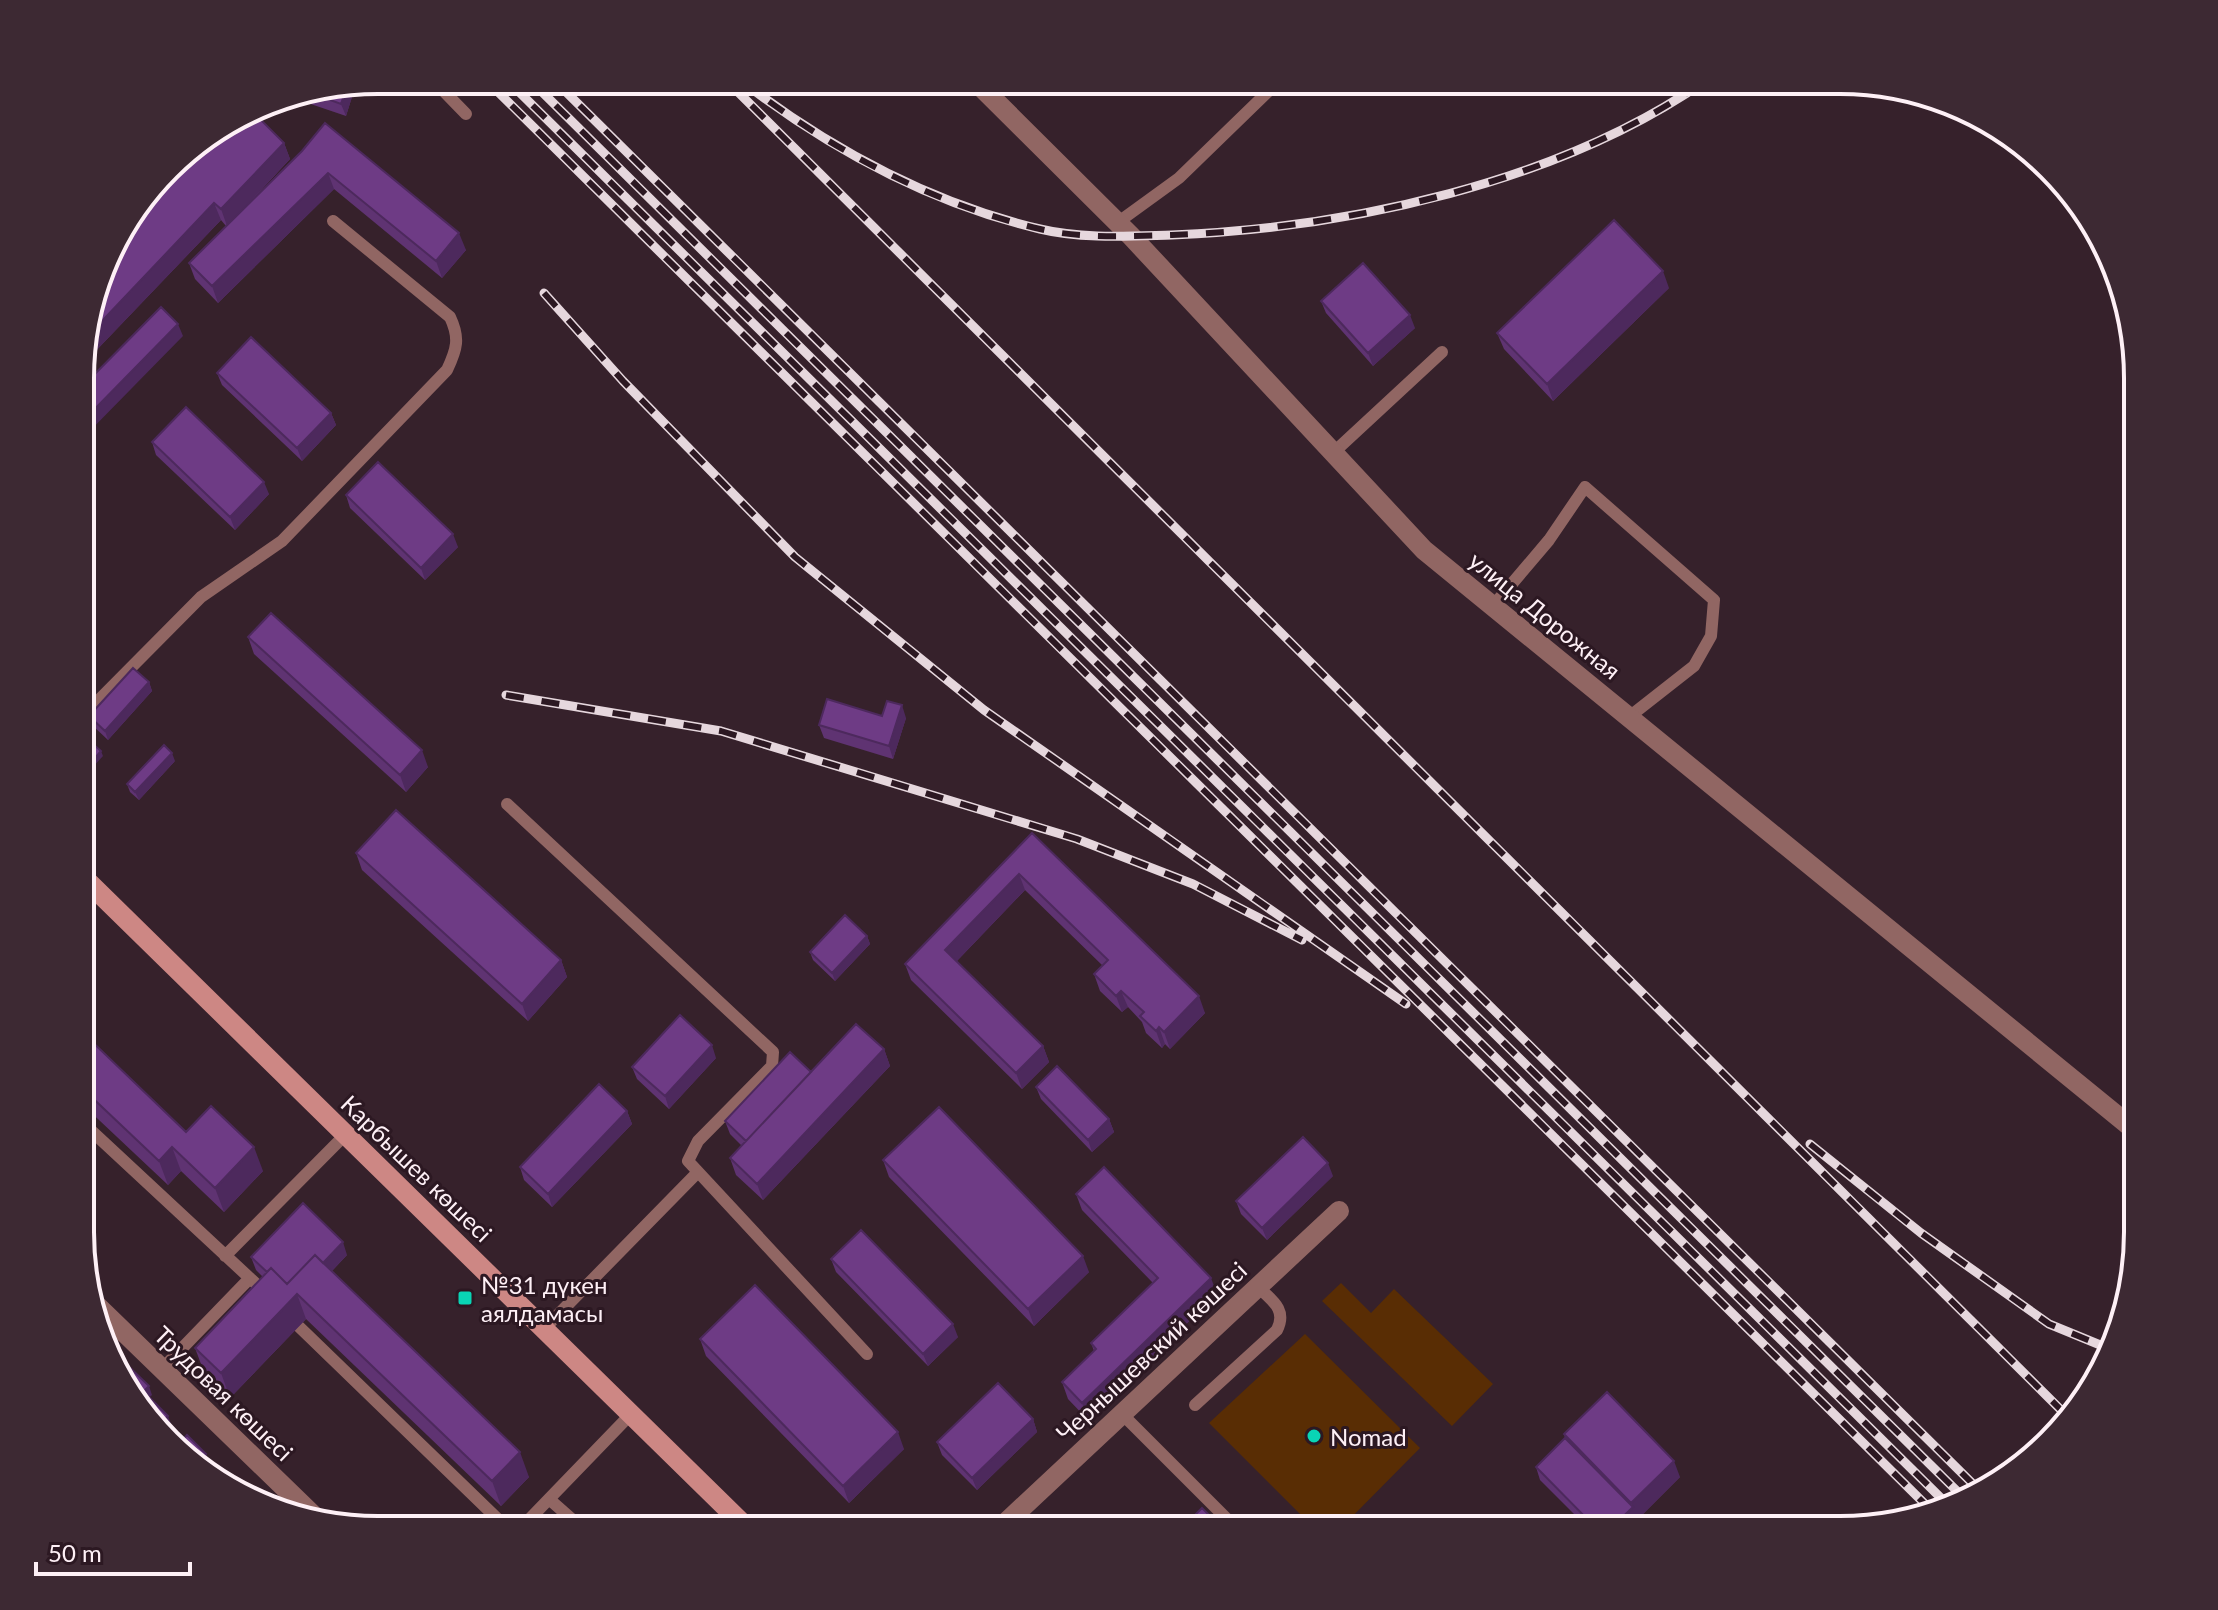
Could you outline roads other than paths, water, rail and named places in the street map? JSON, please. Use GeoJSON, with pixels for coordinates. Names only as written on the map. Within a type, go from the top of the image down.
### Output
{"type":"FeatureCollection","features":[{"type":"Feature","properties":{"kind":"main road","name":"Карбышев көшесі"},"geometry":{"type":"LineString","coordinates":[[95,888],[735,1516]]}},
{"type":"Feature","properties":{"kind":"street","name":"улица Дорожная"},"geometry":{"type":"LineString","coordinates":[[988,94],[1117,223],[1424,550],[2124,1121]]}},
{"type":"Feature","properties":{"kind":"street","name":"Чернышевский көшесі"},"geometry":{"type":"LineString","coordinates":[[1013,1516],[1339,1211]]}},
{"type":"Feature","properties":{"kind":"street","name":"Трудовая көшесі"},"geometry":{"type":"LineString","coordinates":[[107,1316],[303,1505]]}},
{"type":"Feature","properties":{"kind":"lane"},"geometry":{"type":"LineString","coordinates":[[447,94],[466,114]]}},
{"type":"Feature","properties":{"kind":"lane"},"geometry":{"type":"LineString","coordinates":[[1117,223],[1179,178],[1266,94]]}},
{"type":"Feature","properties":{"kind":"lane"},"geometry":{"type":"LineString","coordinates":[[94,705],[201,597],[282,541],[447,370],[457,349],[458,333],[450,317],[333,221]]}},
{"type":"Feature","properties":{"kind":"lane"},"geometry":{"type":"LineString","coordinates":[[1333,453],[1442,352]]}},
{"type":"Feature","properties":{"kind":"lane"},"geometry":{"type":"LineString","coordinates":[[1493,606],[1549,540],[1585,487],[1714,600],[1711,636],[1694,666],[1629,717]]}},
{"type":"Feature","properties":{"kind":"lane"},"geometry":{"type":"LineString","coordinates":[[507,804],[773,1052],[772,1066],[698,1141],[688,1161],[867,1354]]}},
{"type":"Feature","properties":{"kind":"lane"},"geometry":{"type":"LineString","coordinates":[[95,1134],[250,1278],[495,1516]]}},
{"type":"Feature","properties":{"kind":"lane"},"geometry":{"type":"LineString","coordinates":[[225,1256],[345,1135]]}},
{"type":"Feature","properties":{"kind":"lane"},"geometry":{"type":"LineString","coordinates":[[544,1329],[698,1172]]}},
{"type":"Feature","properties":{"kind":"lane"},"geometry":{"type":"LineString","coordinates":[[162,1369],[250,1278]]}},
{"type":"Feature","properties":{"kind":"lane"},"geometry":{"type":"LineString","coordinates":[[1195,1405],[1277,1330],[1282,1320],[1280,1308],[1258,1287]]}},
{"type":"Feature","properties":{"kind":"lane"},"geometry":{"type":"LineString","coordinates":[[1121,1413],[1224,1516]]}},
{"type":"Feature","properties":{"kind":"lane"},"geometry":{"type":"LineString","coordinates":[[533,1516],[631,1414]]}},
{"type":"Feature","properties":{"kind":"lane"},"geometry":{"type":"LineString","coordinates":[[549,1499],[568,1516]]}},
{"type":"Feature","properties":{"kind":"railway"},"geometry":{"type":"LineString","coordinates":[[500,94],[1924,1503]]}},
{"type":"Feature","properties":{"kind":"railway"},"geometry":{"type":"LineString","coordinates":[[521,94],[1940,1497]]}},
{"type":"Feature","properties":{"kind":"railway"},"geometry":{"type":"LineString","coordinates":[[544,94],[1956,1491]]}},
{"type":"Feature","properties":{"kind":"railway"},"geometry":{"type":"LineString","coordinates":[[568,94],[1972,1483]]}},
{"type":"Feature","properties":{"kind":"railway"},"geometry":{"type":"LineString","coordinates":[[740,94],[2061,1410]]}},
{"type":"Feature","properties":{"kind":"railway"},"geometry":{"type":"LineString","coordinates":[[759,94],[845,151],[920,189],[999,218],[1040,229],[1089,236],[1239,231],[1379,210],[1449,194],[1518,173],[1584,147],[1647,117],[1684,94]]}},
{"type":"Feature","properties":{"kind":"railway"},"geometry":{"type":"LineString","coordinates":[[544,293],[623,381],[795,557],[984,710],[1406,1004]]}},
{"type":"Feature","properties":{"kind":"railway"},"geometry":{"type":"LineString","coordinates":[[506,695],[721,731],[1077,839],[1193,884],[1302,940]]}},
{"type":"Feature","properties":{"kind":"railway"},"geometry":{"type":"LineString","coordinates":[[1810,1144],[1921,1233],[2049,1324],[2100,1345]]}},
{"type":"Feature","properties":{"kind":"place","name":"№31 дүкен аялдамасы"},"geometry":{"type":"Point","coordinates":[465,1298]}},
{"type":"Feature","properties":{"kind":"place","name":"Nomad"},"geometry":{"type":"Point","coordinates":[1314,1436]}}]}
